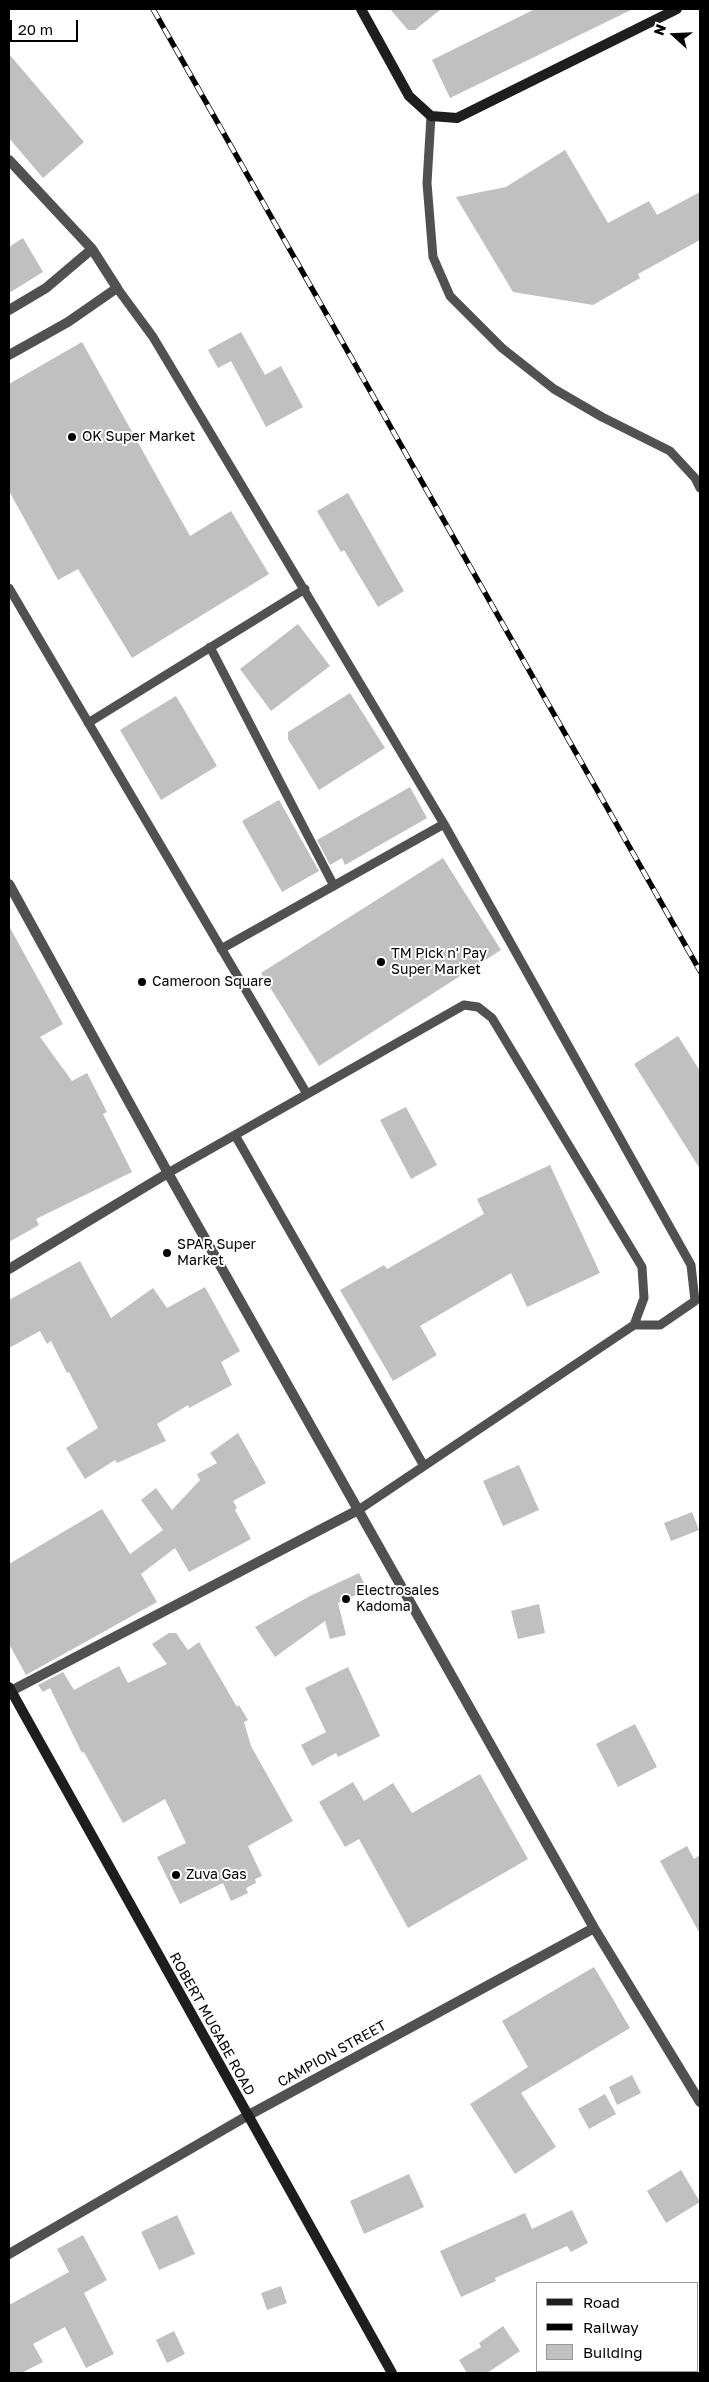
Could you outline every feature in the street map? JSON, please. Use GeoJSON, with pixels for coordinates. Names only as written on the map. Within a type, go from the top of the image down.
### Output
{"type":"FeatureCollection","features":[{"type":"Feature","properties":{"kind":"street"},"geometry":{"type":"LineString","coordinates":[[361,9],[408,96],[431,116],[456,118],[677,9]]}},
{"type":"Feature","properties":{"kind":"street"},"geometry":{"type":"LineString","coordinates":[[9,160],[92,249],[117,288],[68,322],[9,355]]}},
{"type":"Feature","properties":{"kind":"street"},"geometry":{"type":"LineString","coordinates":[[9,310],[46,288],[92,249]]}},
{"type":"Feature","properties":{"kind":"street"},"geometry":{"type":"LineString","coordinates":[[9,884],[168,1173],[360,1509],[594,1928],[700,2102]]}},
{"type":"Feature","properties":{"kind":"street"},"geometry":{"type":"LineString","coordinates":[[9,1269],[168,1173]]}},
{"type":"Feature","properties":{"kind":"street"},"geometry":{"type":"LineString","coordinates":[[10,1690],[360,1509]]}},
{"type":"Feature","properties":{"kind":"street","name":"ROBERT MUGABE ROAD"},"geometry":{"type":"LineString","coordinates":[[10,1690],[392,2373]]}},
{"type":"Feature","properties":{"kind":"street","name":"CAMPION STREET"},"geometry":{"type":"LineString","coordinates":[[9,2254],[247,2116],[594,1928]]}},
{"type":"Feature","properties":{"kind":"lane"},"geometry":{"type":"LineString","coordinates":[[431,116],[427,183],[433,257],[450,296],[502,348],[554,389],[602,417],[670,451],[695,478],[700,488]]}},
{"type":"Feature","properties":{"kind":"lane"},"geometry":{"type":"LineString","coordinates":[[117,288],[153,337],[444,824],[691,1265],[695,1301],[660,1326],[634,1325]]}},
{"type":"Feature","properties":{"kind":"lane"},"geometry":{"type":"LineString","coordinates":[[9,588],[307,1094]]}},
{"type":"Feature","properties":{"kind":"lane"},"geometry":{"type":"LineString","coordinates":[[88,722],[305,589]]}},
{"type":"Feature","properties":{"kind":"lane"},"geometry":{"type":"LineString","coordinates":[[210,647],[334,886]]}},
{"type":"Feature","properties":{"kind":"lane"},"geometry":{"type":"LineString","coordinates":[[221,950],[444,824]]}},
{"type":"Feature","properties":{"kind":"lane"},"geometry":{"type":"LineString","coordinates":[[168,1173],[464,1005],[478,1007],[492,1018],[642,1267],[644,1298],[634,1325],[360,1509]]}},
{"type":"Feature","properties":{"kind":"lane"},"geometry":{"type":"LineString","coordinates":[[235,1135],[424,1466]]}},
{"type":"Feature","properties":{"kind":"lane"},"geometry":{"type":"LineString","coordinates":[[691,1265],[700,1260]]}},
{"type":"Feature","properties":{"kind":"building"},"geometry":{"type":"Polygon","coordinates":[[[390,9],[441,9],[415,30],[408,30],[390,9]]]}},
{"type":"Feature","properties":{"kind":"building"},"geometry":{"type":"Polygon","coordinates":[[[535,9],[633,9],[450,98],[432,60],[535,9]]]}},
{"type":"Feature","properties":{"kind":"building"},"geometry":{"type":"Polygon","coordinates":[[[9,54],[84,142],[43,178],[9,138],[9,54]]]}},
{"type":"Feature","properties":{"kind":"building"},"geometry":{"type":"Polygon","coordinates":[[[565,150],[608,223],[649,201],[657,215],[700,192],[700,240],[638,274],[640,278],[593,305],[513,292],[456,197],[506,187],[565,150]]]}},
{"type":"Feature","properties":{"kind":"building"},"geometry":{"type":"Polygon","coordinates":[[[23,238],[43,272],[9,293],[9,247],[23,238]]]}},
{"type":"Feature","properties":{"kind":"building"},"geometry":{"type":"Polygon","coordinates":[[[241,332],[265,375],[281,366],[303,407],[266,427],[231,361],[218,368],[208,350],[241,332]]]}},
{"type":"Feature","properties":{"kind":"building","name":"OK Super Market"},"geometry":{"type":"Polygon","coordinates":[[[82,342],[190,536],[231,511],[269,574],[132,658],[78,569],[58,580],[9,491],[9,384],[82,342]]]}},
{"type":"Feature","properties":{"kind":"building"},"geometry":{"type":"Polygon","coordinates":[[[348,493],[404,591],[378,607],[344,550],[341,552],[317,511],[348,493]]]}},
{"type":"Feature","properties":{"kind":"building"},"geometry":{"type":"Polygon","coordinates":[[[298,624],[330,666],[271,711],[240,669],[298,624]]]}},
{"type":"Feature","properties":{"kind":"building"},"geometry":{"type":"Polygon","coordinates":[[[350,693],[385,748],[319,790],[288,739],[288,732],[350,693]]]}},
{"type":"Feature","properties":{"kind":"building"},"geometry":{"type":"Polygon","coordinates":[[[176,696],[217,766],[161,800],[120,730],[176,696]]]}},
{"type":"Feature","properties":{"kind":"building"},"geometry":{"type":"Polygon","coordinates":[[[410,787],[427,818],[345,865],[342,858],[330,865],[317,840],[410,787]]]}},
{"type":"Feature","properties":{"kind":"building"},"geometry":{"type":"Polygon","coordinates":[[[279,800],[319,871],[282,892],[242,821],[279,800]]]}},
{"type":"Feature","properties":{"kind":"building","name":"TM Pick n' Pay Super Market"},"geometry":{"type":"Polygon","coordinates":[[[443,858],[501,950],[319,1066],[261,973],[443,858]]]}},
{"type":"Feature","properties":{"kind":"building"},"geometry":{"type":"Polygon","coordinates":[[[9,926],[63,1024],[40,1037],[72,1081],[87,1073],[107,1112],[103,1114],[132,1172],[36,1219],[39,1225],[9,1242],[9,926]]]}},
{"type":"Feature","properties":{"kind":"building"},"geometry":{"type":"Polygon","coordinates":[[[678,1036],[700,1071],[700,1169],[634,1064],[678,1036]]]}},
{"type":"Feature","properties":{"kind":"building"},"geometry":{"type":"Polygon","coordinates":[[[406,1107],[437,1165],[411,1179],[380,1120],[406,1107]]]}},
{"type":"Feature","properties":{"kind":"building"},"geometry":{"type":"Polygon","coordinates":[[[550,1165],[600,1273],[527,1307],[511,1273],[420,1326],[437,1355],[393,1381],[340,1290],[384,1265],[387,1269],[484,1214],[477,1199],[550,1165]]]}},
{"type":"Feature","properties":{"kind":"building"},"geometry":{"type":"Polygon","coordinates":[[[80,1261],[111,1318],[153,1288],[167,1308],[205,1287],[240,1351],[221,1362],[232,1385],[189,1408],[188,1405],[157,1424],[166,1441],[117,1463],[115,1460],[85,1479],[66,1448],[98,1428],[69,1372],[67,1373],[51,1341],[47,1344],[40,1331],[9,1348],[9,1300],[80,1261]]]}},
{"type":"Feature","properties":{"kind":"building"},"geometry":{"type":"Polygon","coordinates":[[[238,1433],[266,1483],[233,1501],[237,1508],[235,1510],[251,1539],[189,1572],[175,1548],[141,1574],[157,1602],[26,1675],[9,1644],[9,1564],[102,1509],[130,1554],[163,1530],[141,1500],[156,1488],[172,1510],[200,1480],[197,1474],[217,1463],[210,1453],[238,1433]]]}},
{"type":"Feature","properties":{"kind":"building"},"geometry":{"type":"Polygon","coordinates":[[[519,1465],[539,1510],[503,1526],[483,1481],[519,1465]]]}},
{"type":"Feature","properties":{"kind":"building"},"geometry":{"type":"Polygon","coordinates":[[[692,1512],[699,1530],[671,1541],[664,1523],[692,1512]]]}},
{"type":"Feature","properties":{"kind":"building"},"geometry":{"type":"Polygon","coordinates":[[[359,1573],[367,1590],[338,1603],[346,1635],[330,1639],[325,1621],[275,1657],[255,1627],[310,1596],[359,1573]]]}},
{"type":"Feature","properties":{"kind":"building"},"geometry":{"type":"Polygon","coordinates":[[[539,1604],[545,1633],[518,1639],[511,1611],[539,1604]]]}},
{"type":"Feature","properties":{"kind":"building"},"geometry":{"type":"Polygon","coordinates":[[[169,1633],[176,1633],[188,1650],[199,1642],[237,1707],[239,1705],[248,1720],[244,1722],[251,1746],[293,1821],[248,1846],[262,1876],[255,1879],[256,1883],[246,1888],[248,1893],[231,1901],[223,1883],[180,1904],[157,1857],[186,1843],[165,1799],[123,1823],[84,1752],[82,1753],[50,1688],[43,1692],[38,1685],[63,1672],[74,1690],[119,1666],[128,1683],[167,1664],[152,1644],[169,1633]]]}},
{"type":"Feature","properties":{"kind":"building"},"geometry":{"type":"Polygon","coordinates":[[[348,1667],[380,1736],[338,1757],[336,1753],[312,1766],[301,1745],[326,1732],[305,1688],[348,1667]]]}},
{"type":"Feature","properties":{"kind":"building"},"geometry":{"type":"Polygon","coordinates":[[[635,1724],[657,1767],[618,1787],[596,1744],[635,1724]]]}},
{"type":"Feature","properties":{"kind":"building"},"geometry":{"type":"Polygon","coordinates":[[[480,1774],[528,1859],[408,1928],[359,1839],[345,1847],[319,1802],[353,1782],[364,1801],[393,1783],[412,1813],[480,1774]]]}},
{"type":"Feature","properties":{"kind":"building"},"geometry":{"type":"Polygon","coordinates":[[[687,1846],[694,1859],[700,1855],[700,1934],[660,1861],[687,1846]]]}},
{"type":"Feature","properties":{"kind":"building"},"geometry":{"type":"Polygon","coordinates":[[[594,1967],[630,2028],[521,2093],[556,2147],[515,2174],[470,2104],[528,2067],[502,2021],[594,1967]]]}},
{"type":"Feature","properties":{"kind":"building"},"geometry":{"type":"Polygon","coordinates":[[[632,2075],[641,2093],[617,2105],[609,2087],[632,2075]]]}},
{"type":"Feature","properties":{"kind":"building"},"geometry":{"type":"Polygon","coordinates":[[[605,2094],[616,2114],[589,2129],[578,2109],[605,2094]]]}},
{"type":"Feature","properties":{"kind":"building"},"geometry":{"type":"Polygon","coordinates":[[[681,2170],[700,2202],[666,2223],[647,2191],[681,2170]]]}},
{"type":"Feature","properties":{"kind":"building"},"geometry":{"type":"Polygon","coordinates":[[[409,2174],[424,2207],[364,2234],[350,2201],[409,2174]]]}},
{"type":"Feature","properties":{"kind":"building"},"geometry":{"type":"Polygon","coordinates":[[[572,2210],[588,2243],[571,2252],[567,2246],[495,2278],[496,2281],[461,2297],[440,2251],[525,2213],[532,2229],[572,2210]]]}},
{"type":"Feature","properties":{"kind":"building"},"geometry":{"type":"Polygon","coordinates":[[[177,2215],[195,2254],[159,2270],[141,2232],[177,2215]]]}},
{"type":"Feature","properties":{"kind":"building"},"geometry":{"type":"Polygon","coordinates":[[[83,2235],[107,2280],[84,2293],[114,2354],[86,2368],[65,2327],[33,2344],[43,2362],[21,2373],[9,2373],[9,2305],[69,2272],[57,2249],[83,2235]]]}},
{"type":"Feature","properties":{"kind":"building"},"geometry":{"type":"Polygon","coordinates":[[[281,2286],[287,2303],[267,2310],[261,2293],[281,2286]]]}},
{"type":"Feature","properties":{"kind":"building"},"geometry":{"type":"Polygon","coordinates":[[[503,2326],[520,2351],[487,2373],[467,2373],[459,2360],[481,2347],[479,2343],[503,2326]]]}},
{"type":"Feature","properties":{"kind":"building"},"geometry":{"type":"Polygon","coordinates":[[[174,2331],[185,2354],[167,2363],[156,2340],[174,2331]]]}},
{"type":"Feature","properties":{"kind":"railway"},"geometry":{"type":"LineString","coordinates":[[153,9],[700,971]]}},
{"type":"Feature","properties":{"kind":"place","name":"OK Super Market"},"geometry":{"type":"Point","coordinates":[72,437]}},
{"type":"Feature","properties":{"kind":"place","name":"TM Pick n' Pay Super Market"},"geometry":{"type":"Point","coordinates":[381,962]}},
{"type":"Feature","properties":{"kind":"place","name":"Cameroon Square"},"geometry":{"type":"Point","coordinates":[142,982]}},
{"type":"Feature","properties":{"kind":"place","name":"SPAR Super Market"},"geometry":{"type":"Point","coordinates":[167,1253]}},
{"type":"Feature","properties":{"kind":"place","name":"Electrosales Kadoma"},"geometry":{"type":"Point","coordinates":[346,1599]}},
{"type":"Feature","properties":{"kind":"place","name":"Zuva Gas"},"geometry":{"type":"Point","coordinates":[176,1875]}}]}
